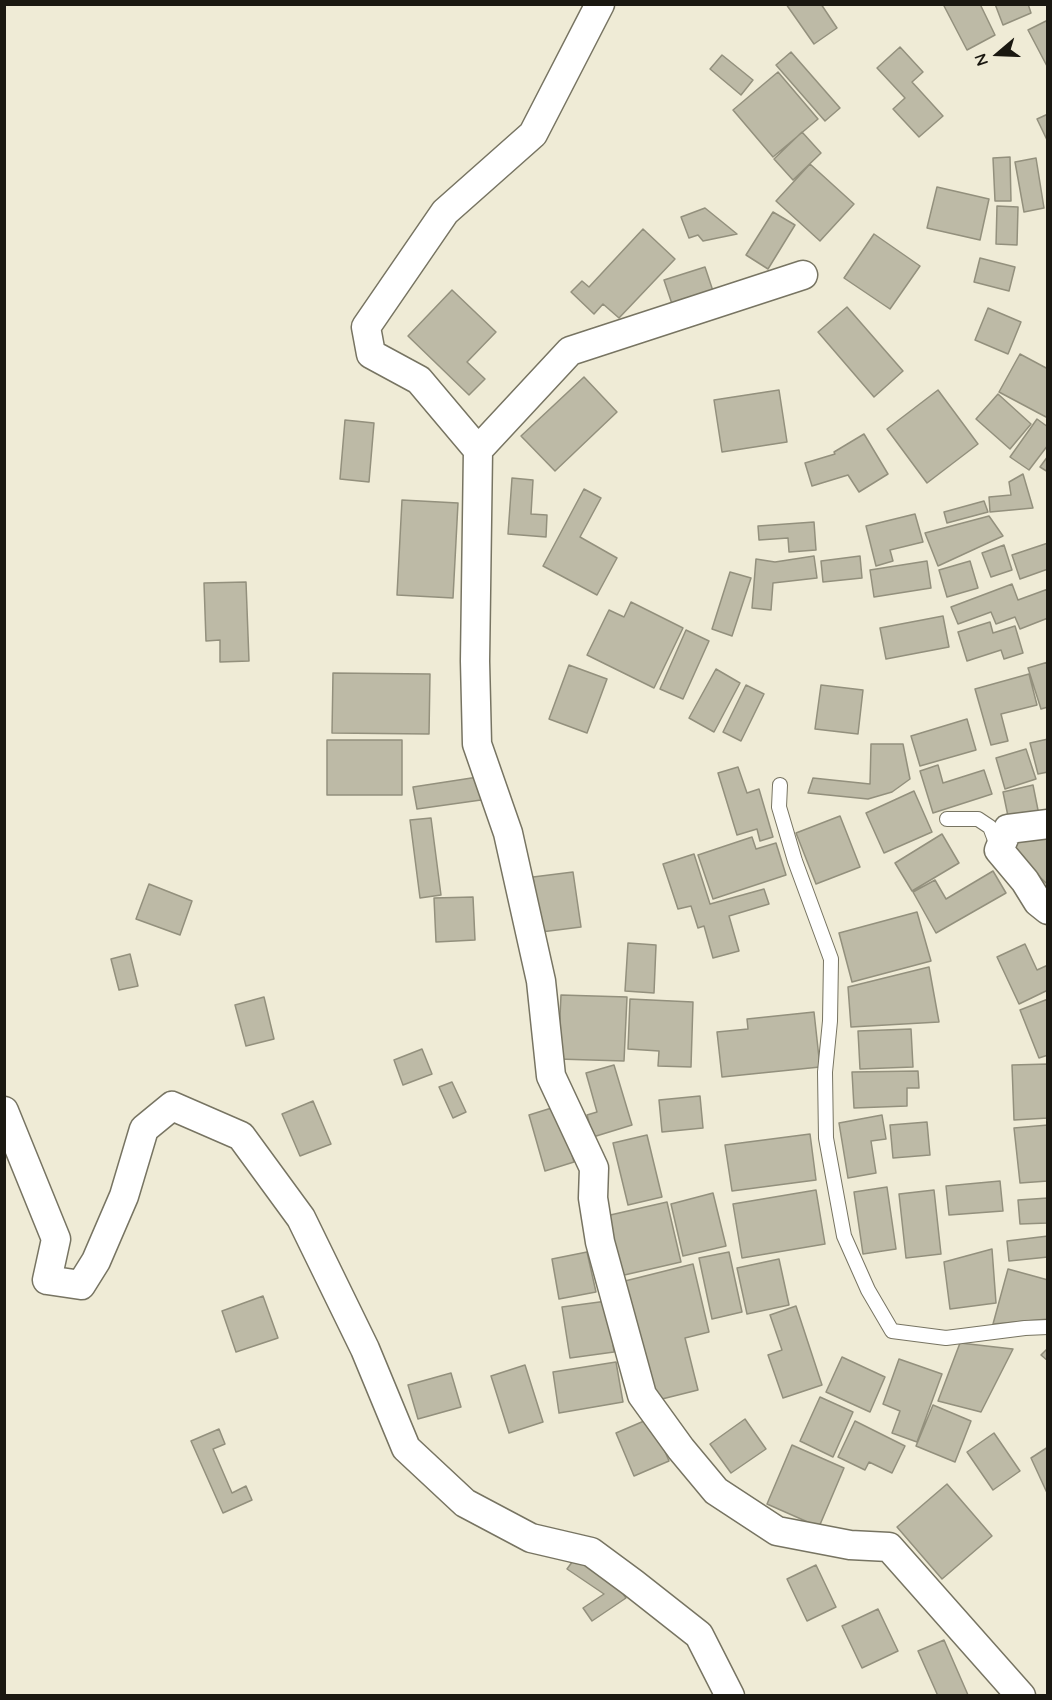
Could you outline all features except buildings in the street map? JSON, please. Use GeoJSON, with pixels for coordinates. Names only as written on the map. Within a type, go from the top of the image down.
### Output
{"type":"FeatureCollection","features":[{"type":"Feature","properties":{"kind":"street"},"geometry":{"type":"LineString","coordinates":[[600,4],[532,134],[445,212],[366,327],[371,354],[419,380],[478,450],[477,744],[508,833],[542,981],[550,1076],[594,1168],[593,1198],[600,1242],[642,1395],[681,1449],[716,1491],[777,1531],[850,1545],[890,1547],[1021,1695]]}},
{"type":"Feature","properties":{"kind":"street"},"geometry":{"type":"LineString","coordinates":[[478,450],[570,351],[803,274]]}},
{"type":"Feature","properties":{"kind":"street"},"geometry":{"type":"LineString","coordinates":[[1047,824],[1008,829],[999,850],[1025,881],[1038,902],[1047,910]]}},
{"type":"Feature","properties":{"kind":"street"},"geometry":{"type":"LineString","coordinates":[[4,1111],[56,1239],[47,1280],[81,1285],[96,1261],[124,1196],[144,1129],[172,1106],[241,1136],[301,1218],[365,1349],[406,1448],[465,1503],[531,1538],[591,1552],[633,1583],[699,1635],[730,1695]]}},
{"type":"Feature","properties":{"kind":"lane"},"geometry":{"type":"LineString","coordinates":[[780,785],[779,807],[788,840],[831,959],[831,1021],[825,1072],[826,1138],[844,1236],[868,1290],[892,1331],[946,1338],[1047,1327]]}},
{"type":"Feature","properties":{"kind":"lane"},"geometry":{"type":"LineString","coordinates":[[947,819],[978,819],[990,827],[999,850]]}}]}
